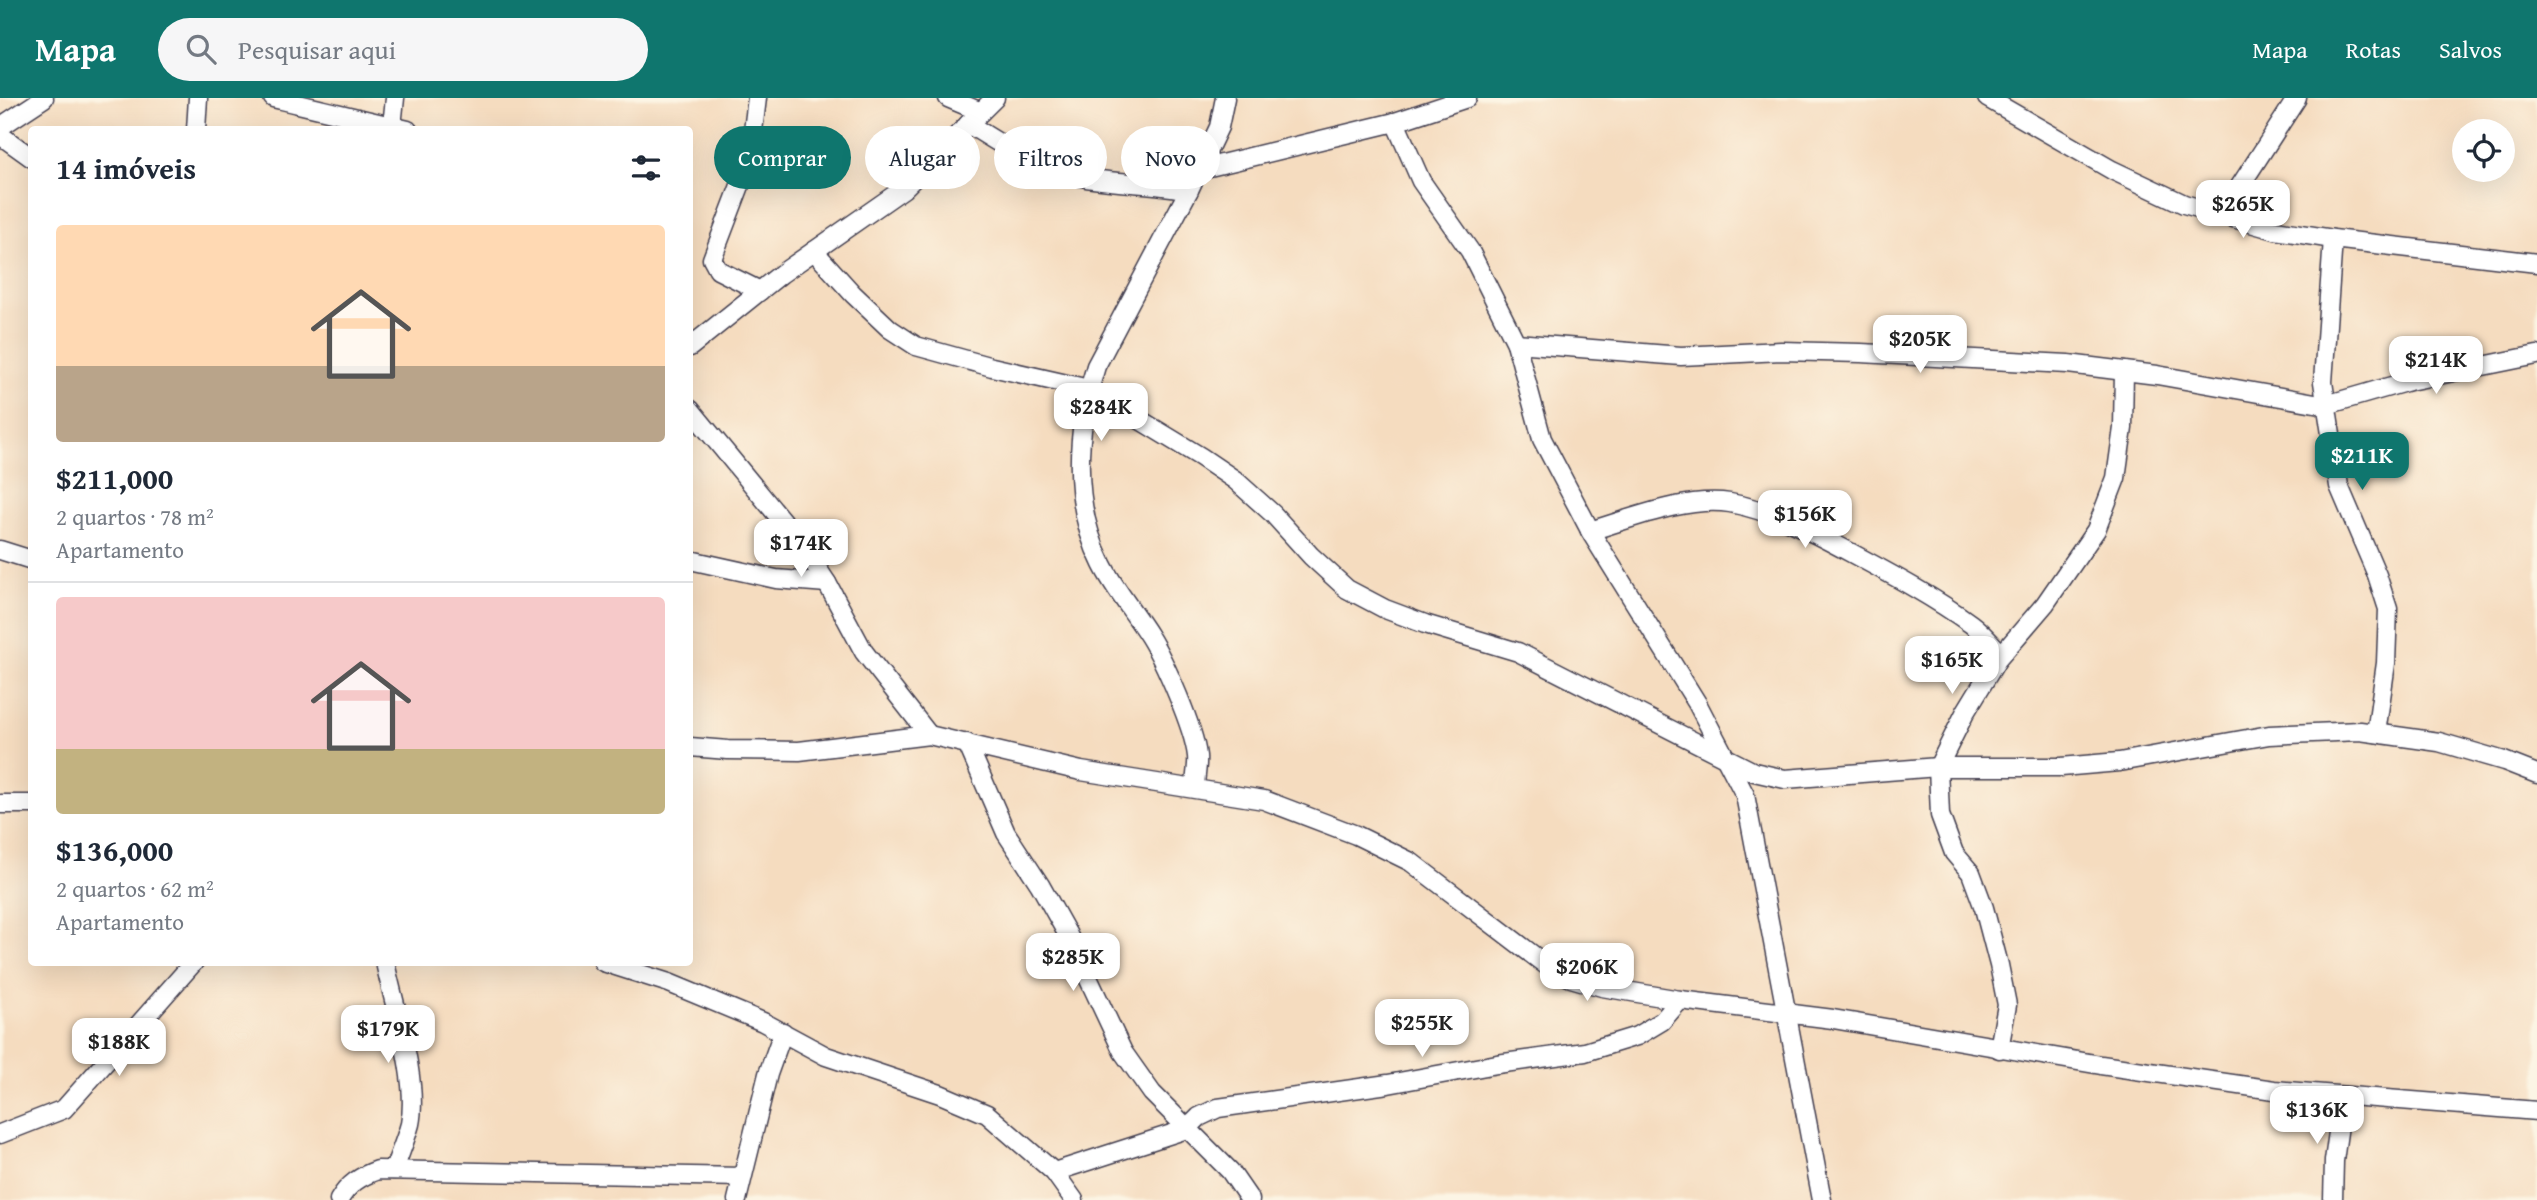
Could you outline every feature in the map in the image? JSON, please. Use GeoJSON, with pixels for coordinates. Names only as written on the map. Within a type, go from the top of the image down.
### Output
{"type":"FeatureCollection","features":[{"type":"Feature","properties":{"kind":"street"},"geometry":{"type":"LineString","coordinates":[[0,127],[44,98]]}},
{"type":"Feature","properties":{"kind":"street"},"geometry":{"type":"LineString","coordinates":[[196,126],[198,98]]}},
{"type":"Feature","properties":{"kind":"street"},"geometry":{"type":"LineString","coordinates":[[273,98],[392,126]]}},
{"type":"Feature","properties":{"kind":"street"},"geometry":{"type":"LineString","coordinates":[[395,98],[400,126]]}},
{"type":"Feature","properties":{"kind":"street"},"geometry":{"type":"LineString","coordinates":[[757,98],[753,131],[741,183],[712,259],[718,270],[760,291]]}},
{"type":"Feature","properties":{"kind":"street"},"geometry":{"type":"LineString","coordinates":[[948,98],[1010,149],[1059,173],[1189,190],[1111,333],[1096,366],[1088,389],[1081,446],[1080,493],[1090,535],[1102,565],[1151,640],[1182,707],[1198,758],[1195,788]]}},
{"type":"Feature","properties":{"kind":"street"},"geometry":{"type":"LineString","coordinates":[[693,345],[760,291],[903,188],[995,98]]}},
{"type":"Feature","properties":{"kind":"street"},"geometry":{"type":"LineString","coordinates":[[1219,126],[1225,98]]}},
{"type":"Feature","properties":{"kind":"street"},"geometry":{"type":"LineString","coordinates":[[1220,164],[1395,122],[1467,98]]}},
{"type":"Feature","properties":{"kind":"street"},"geometry":{"type":"LineString","coordinates":[[1987,98],[2112,170],[2184,204],[2275,230],[2537,263]]}},
{"type":"Feature","properties":{"kind":"street"},"geometry":{"type":"LineString","coordinates":[[2222,214],[2297,98]]}},
{"type":"Feature","properties":{"kind":"street"},"geometry":{"type":"LineString","coordinates":[[1395,122],[1421,181],[1470,251],[1516,343],[1542,439],[1590,531],[1697,703],[1745,795],[1822,1200]]}},
{"type":"Feature","properties":{"kind":"street"},"geometry":{"type":"LineString","coordinates":[[0,135],[28,155]]}},
{"type":"Feature","properties":{"kind":"street"},"geometry":{"type":"LineString","coordinates":[[2333,239],[2323,382],[2326,405],[2339,486],[2377,575],[2388,609],[2386,663],[2376,733]]}},
{"type":"Feature","properties":{"kind":"street"},"geometry":{"type":"LineString","coordinates":[[814,251],[890,329],[916,346],[959,359],[1088,389],[1235,480],[1273,514],[1311,556],[1347,589],[1385,609],[1425,624],[1518,652],[1755,772],[1784,779],[1938,767],[2061,767],[2119,762],[2269,735],[2360,731],[2439,742],[2504,761],[2537,774]]}},
{"type":"Feature","properties":{"kind":"street"},"geometry":{"type":"LineString","coordinates":[[1516,343],[1681,356],[1781,351],[1874,353],[2068,364],[2209,383],[2326,405],[2409,382],[2537,355]]}},
{"type":"Feature","properties":{"kind":"street"},"geometry":{"type":"LineString","coordinates":[[1999,1049],[2007,1005],[1984,908],[1971,873],[1954,853],[1940,815],[1938,767],[1966,712],[2001,654],[2045,604],[2096,530],[2116,478],[2123,428],[2124,371]]}},
{"type":"Feature","properties":{"kind":"street"},"geometry":{"type":"LineString","coordinates":[[693,413],[802,545],[827,583],[864,652],[929,735]]}},
{"type":"Feature","properties":{"kind":"street"},"geometry":{"type":"LineString","coordinates":[[1590,531],[1644,514],[1703,503],[1729,503],[1757,511],[1810,531],[1913,586],[1974,626],[2001,654]]}},
{"type":"Feature","properties":{"kind":"street"},"geometry":{"type":"LineString","coordinates":[[0,550],[28,558]]}},
{"type":"Feature","properties":{"kind":"street"},"geometry":{"type":"LineString","coordinates":[[693,560],[776,579],[827,583]]}},
{"type":"Feature","properties":{"kind":"street"},"geometry":{"type":"LineString","coordinates":[[693,747],[799,751],[929,735],[1081,771],[1264,800],[1356,835],[1411,862],[1550,968],[1601,987],[1680,1000],[1787,1012],[1999,1049],[2248,1086],[2537,1111]]}},
{"type":"Feature","properties":{"kind":"street"},"geometry":{"type":"LineString","coordinates":[[967,743],[1006,833],[1068,935],[1123,1052],[1152,1093],[1230,1171],[1251,1200]]}},
{"type":"Feature","properties":{"kind":"street"},"geometry":{"type":"LineString","coordinates":[[0,804],[28,804]]}},
{"type":"Feature","properties":{"kind":"street"},"geometry":{"type":"LineString","coordinates":[[0,1134],[64,1109],[190,966]]}},
{"type":"Feature","properties":{"kind":"street"},"geometry":{"type":"LineString","coordinates":[[386,966],[404,1042],[412,1102],[410,1124],[394,1170]]}},
{"type":"Feature","properties":{"kind":"street"},"geometry":{"type":"LineString","coordinates":[[616,966],[669,983],[783,1032],[826,1056],[940,1094],[987,1114],[1054,1172],[1074,1200]]}},
{"type":"Feature","properties":{"kind":"street"},"geometry":{"type":"LineString","coordinates":[[1054,1172],[1187,1129],[1199,1116],[1217,1108],[1585,1052],[1637,1036],[1662,1021],[1680,1000]]}},
{"type":"Feature","properties":{"kind":"street"},"geometry":{"type":"LineString","coordinates":[[737,1200],[768,1074],[783,1032]]}},
{"type":"Feature","properties":{"kind":"street"},"geometry":{"type":"LineString","coordinates":[[2333,1200],[2334,1161],[2343,1096]]}},
{"type":"Feature","properties":{"kind":"street"},"geometry":{"type":"LineString","coordinates":[[339,1200],[344,1191],[362,1176],[378,1170],[742,1177]]}}]}
